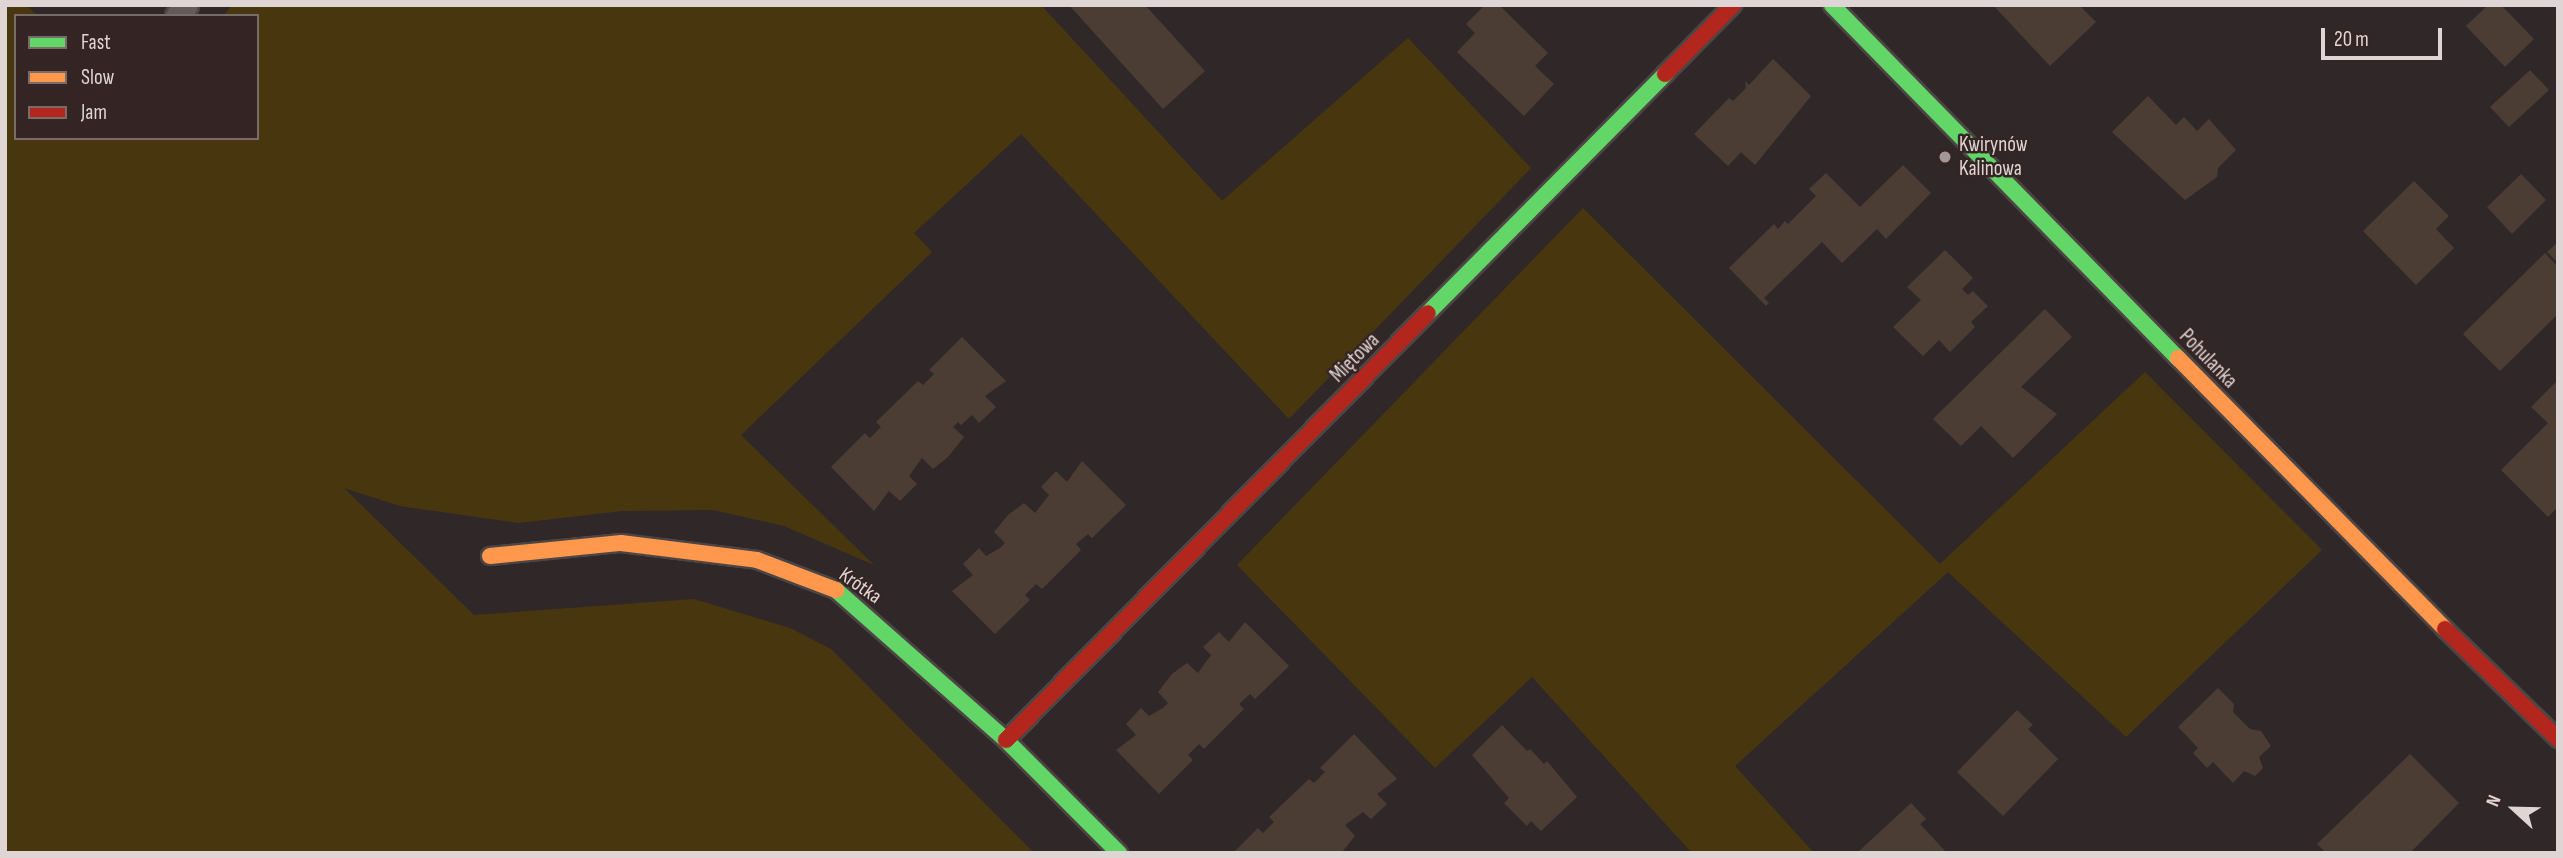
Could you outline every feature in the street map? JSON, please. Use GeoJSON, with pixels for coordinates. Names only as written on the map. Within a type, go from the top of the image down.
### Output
{"type":"FeatureCollection","features":[{"type":"Feature","properties":{"kind":"street","name":"Miętowa"},"geometry":{"type":"LineString","coordinates":[[1006,740],[1733,5]]}},
{"type":"Feature","properties":{"kind":"street","name":"Pohulanka"},"geometry":{"type":"LineString","coordinates":[[1832,5],[2416,601],[2558,740]]}},
{"type":"Feature","properties":{"kind":"street","name":"Krótka"},"geometry":{"type":"LineString","coordinates":[[490,556],[621,543],[757,560],[835,589],[1006,740],[1119,853]]}},
{"type":"Feature","properties":{"kind":"shaded area"},"geometry":{"type":"Polygon","coordinates":[[[5,5],[26,5],[36,14],[14,14],[14,140],[259,140],[259,14],[225,14],[232,5],[1041,5],[1222,201],[1408,38],[1531,168],[1289,419],[1021,134],[914,233],[932,252],[741,435],[874,565],[784,526],[713,510],[622,511],[518,523],[400,506],[344,488],[474,615],[694,599],[790,628],[831,649],[1034,853],[5,853],[5,5]]]}},
{"type":"Feature","properties":{"kind":"shaded area"},"geometry":{"type":"Polygon","coordinates":[[[1583,208],[1940,564],[2145,372],[2322,550],[2126,737],[1948,572],[1735,766],[1814,853],[1692,853],[1532,677],[1435,768],[1237,565],[1583,208]]]}},
{"type":"Feature","properties":{"kind":"building"},"geometry":{"type":"Polygon","coordinates":[[[1069,5],[1145,5],[1205,71],[1163,109],[1069,5]]]}},
{"type":"Feature","properties":{"kind":"building"},"geometry":{"type":"Polygon","coordinates":[[[1485,5],[1499,5],[1548,53],[1535,66],[1554,84],[1524,116],[1457,52],[1475,33],[1466,24],[1485,5]]]}},
{"type":"Feature","properties":{"kind":"building"},"geometry":{"type":"Polygon","coordinates":[[[1993,5],[2079,5],[2096,22],[2050,66],[1993,5]]]}},
{"type":"Feature","properties":{"kind":"building"},"geometry":{"type":"Polygon","coordinates":[[[2488,5],[2501,5],[2534,39],[2505,67],[2466,26],[2488,5]]]}},
{"type":"Feature","properties":{"kind":"building"},"geometry":{"type":"Polygon","coordinates":[[[1773,59],[1811,96],[1755,165],[1741,152],[1728,166],[1694,134],[1729,98],[1733,101],[1746,88],[1745,81],[1749,85],[1773,59]]]}},
{"type":"Feature","properties":{"kind":"building"},"geometry":{"type":"Polygon","coordinates":[[[2530,70],[2549,90],[2509,127],[2490,107],[2530,70]]]}},
{"type":"Feature","properties":{"kind":"building"},"geometry":{"type":"Polygon","coordinates":[[[2148,96],[2176,125],[2184,117],[2197,131],[2209,119],[2236,150],[2218,168],[2217,177],[2185,200],[2112,132],[2148,96]]]}},
{"type":"Feature","properties":{"kind":"building"},"geometry":{"type":"Polygon","coordinates":[[[1903,165],[1931,193],[1886,239],[1877,229],[1842,263],[1822,242],[1764,298],[1769,303],[1766,306],[1729,268],[1774,224],[1778,229],[1785,221],[1788,224],[1816,196],[1809,189],[1826,173],[1860,207],[1903,165]]]}},
{"type":"Feature","properties":{"kind":"building"},"geometry":{"type":"Polygon","coordinates":[[[2521,174],[2546,200],[2512,234],[2487,207],[2521,174]]]}},
{"type":"Feature","properties":{"kind":"building"},"geometry":{"type":"Polygon","coordinates":[[[2414,181],[2449,216],[2436,229],[2454,248],[2416,285],[2363,231],[2414,181]]]}},
{"type":"Feature","properties":{"kind":"building"},"geometry":{"type":"Polygon","coordinates":[[[2558,242],[2558,263],[2547,252],[2558,242]]]}},
{"type":"Feature","properties":{"kind":"building"},"geometry":{"type":"Polygon","coordinates":[[[1945,250],[1973,278],[1962,289],[1968,295],[1973,291],[1988,306],[1971,322],[1975,327],[1950,352],[1939,340],[1923,356],[1893,327],[1921,300],[1907,287],[1945,250]]]}},
{"type":"Feature","properties":{"kind":"building"},"geometry":{"type":"Polygon","coordinates":[[[2545,253],[2558,267],[2558,314],[2500,371],[2463,334],[2545,253]]]}},
{"type":"Feature","properties":{"kind":"building"},"geometry":{"type":"Polygon","coordinates":[[[2045,309],[2072,337],[2021,387],[2057,414],[2013,458],[1981,426],[1961,446],[1933,419],[2045,309]]]}},
{"type":"Feature","properties":{"kind":"building"},"geometry":{"type":"Polygon","coordinates":[[[962,337],[1006,381],[985,396],[996,407],[979,423],[972,415],[961,425],[958,422],[953,427],[964,437],[948,457],[933,469],[922,458],[909,476],[917,484],[900,501],[889,491],[874,511],[831,467],[865,433],[870,438],[881,427],[876,422],[918,381],[923,385],[934,374],[929,370],[962,337]]]}},
{"type":"Feature","properties":{"kind":"building"},"geometry":{"type":"Polygon","coordinates":[[[2558,380],[2558,507],[2548,517],[2501,470],[2548,423],[2531,407],[2558,380]]]}},
{"type":"Feature","properties":{"kind":"building"},"geometry":{"type":"Polygon","coordinates":[[[1082,461],[1126,505],[1092,538],[1088,534],[1076,544],[1081,550],[1042,589],[1036,584],[1025,595],[1030,600],[995,634],[952,591],[973,575],[963,564],[979,548],[986,556],[1000,548],[1005,543],[994,532],[1008,515],[1024,503],[1035,513],[1049,495],[1041,487],[1056,471],[1067,482],[1082,461]]]}},
{"type":"Feature","properties":{"kind":"building"},"geometry":{"type":"Polygon","coordinates":[[[1245,622],[1289,666],[1255,699],[1250,694],[1239,704],[1244,709],[1204,749],[1199,744],[1188,755],[1193,760],[1159,794],[1116,750],[1136,735],[1126,724],[1141,708],[1149,716],[1163,708],[1168,703],[1158,692],[1172,674],[1187,663],[1198,673],[1211,655],[1203,647],[1219,632],[1229,642],[1245,622]]]}},
{"type":"Feature","properties":{"kind":"building"},"geometry":{"type":"Polygon","coordinates":[[[2218,688],[2234,704],[2233,712],[2250,729],[2261,731],[2271,746],[2259,757],[2263,768],[2255,776],[2244,771],[2233,783],[2213,762],[2207,768],[2193,753],[2198,748],[2178,727],[2218,688]]]}},
{"type":"Feature","properties":{"kind":"building"},"geometry":{"type":"Polygon","coordinates":[[[2017,710],[2033,725],[2028,729],[2058,759],[2003,816],[1957,772],[2017,710]]]}},
{"type":"Feature","properties":{"kind":"building"},"geometry":{"type":"Polygon","coordinates":[[[1502,725],[1527,751],[1530,749],[1544,764],[1547,761],[1577,797],[1541,831],[1531,821],[1527,826],[1504,803],[1509,798],[1472,755],[1502,725]]]}},
{"type":"Feature","properties":{"kind":"building"},"geometry":{"type":"Polygon","coordinates":[[[1354,734],[1397,779],[1377,794],[1387,804],[1371,819],[1363,812],[1345,825],[1355,836],[1342,852],[1233,853],[1258,828],[1263,833],[1274,822],[1269,817],[1309,779],[1314,783],[1325,772],[1320,768],[1354,734]]]}},
{"type":"Feature","properties":{"kind":"building"},"geometry":{"type":"Polygon","coordinates":[[[2410,754],[2459,803],[2410,853],[2326,853],[2317,844],[2410,754]]]}},
{"type":"Feature","properties":{"kind":"building"},"geometry":{"type":"Polygon","coordinates":[[[1911,803],[1926,819],[1920,824],[1947,853],[1857,853],[1911,803]]]}},
{"type":"Feature","properties":{"kind":"traffic: fast"},"geometry":{"type":"LineString","coordinates":[[1832,5],[2178,358]]}},
{"type":"Feature","properties":{"kind":"traffic: fast"},"geometry":{"type":"LineString","coordinates":[[1428,313],[1665,74]]}},
{"type":"Feature","properties":{"kind":"traffic: fast"},"geometry":{"type":"LineString","coordinates":[[836,590],[1006,740],[1119,853]]}},
{"type":"Feature","properties":{"kind":"traffic: slow"},"geometry":{"type":"LineString","coordinates":[[2178,358],[2445,629]]}},
{"type":"Feature","properties":{"kind":"traffic: slow"},"geometry":{"type":"LineString","coordinates":[[490,556],[621,543],[757,560],[836,590]]}},
{"type":"Feature","properties":{"kind":"traffic: jam"},"geometry":{"type":"LineString","coordinates":[[1665,74],[1733,5]]}},
{"type":"Feature","properties":{"kind":"traffic: jam"},"geometry":{"type":"LineString","coordinates":[[1006,740],[1428,313]]}},
{"type":"Feature","properties":{"kind":"traffic: jam"},"geometry":{"type":"LineString","coordinates":[[2445,629],[2558,739]]}},
{"type":"Feature","properties":{"kind":"place","name":"Kwirynów Kalinowa"},"geometry":{"type":"Point","coordinates":[1945,157]}}]}
